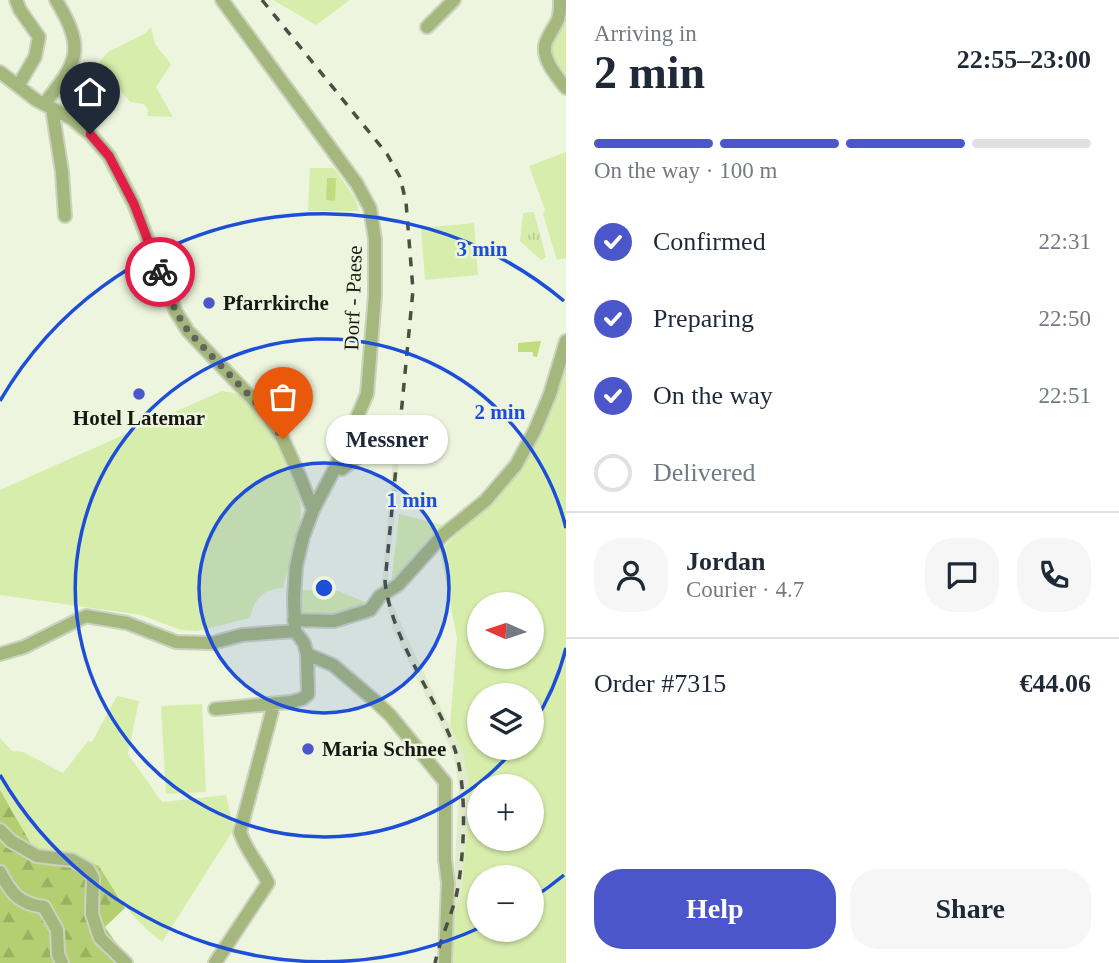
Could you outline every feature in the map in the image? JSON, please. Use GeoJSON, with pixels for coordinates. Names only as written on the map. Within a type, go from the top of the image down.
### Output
{"type":"FeatureCollection","features":[{"type":"Feature","properties":{"kind":"street"},"geometry":{"type":"LineString","coordinates":[[16,0],[39,37],[35,57],[18,86]]}},
{"type":"Feature","properties":{"kind":"street"},"geometry":{"type":"LineString","coordinates":[[56,0],[75,38],[74,53],[65,77],[48,106],[62,172],[65,216]]}},
{"type":"Feature","properties":{"kind":"street","name":"Dorf - Paese"},"geometry":{"type":"LineString","coordinates":[[222,0],[357,184],[372,214],[376,295],[367,394],[336,466],[313,510],[296,567],[295,625],[307,654]]}},
{"type":"Feature","properties":{"kind":"street"},"geometry":{"type":"LineString","coordinates":[[427,27],[454,0]]}},
{"type":"Feature","properties":{"kind":"street"},"geometry":{"type":"LineString","coordinates":[[561,0],[561,16],[545,44],[545,53],[566,88]]}},
{"type":"Feature","properties":{"kind":"street"},"geometry":{"type":"LineString","coordinates":[[0,72],[48,106],[72,119],[90,134],[109,156],[134,204],[176,312],[188,331],[264,411],[283,439],[313,510]]}},
{"type":"Feature","properties":{"kind":"street"},"geometry":{"type":"LineString","coordinates":[[1,654],[24,647],[86,616],[127,623],[176,642],[212,643],[295,625],[334,621],[370,610],[380,596],[398,585],[443,535],[486,500],[516,465],[550,394],[566,341]]}},
{"type":"Feature","properties":{"kind":"street"},"geometry":{"type":"LineString","coordinates":[[336,466],[342,469],[393,431]]}},
{"type":"Feature","properties":{"kind":"street"},"geometry":{"type":"LineString","coordinates":[[215,709],[302,699],[308,694],[307,654],[332,665],[390,715],[445,782],[444,859],[448,883],[445,963]]}},
{"type":"Feature","properties":{"kind":"street"},"geometry":{"type":"LineString","coordinates":[[215,963],[268,883],[244,845],[240,832],[274,704]]}},
{"type":"Feature","properties":{"kind":"street"},"geometry":{"type":"LineString","coordinates":[[0,830],[10,841],[37,856],[72,860],[88,869],[93,878],[92,914],[100,938],[126,963]]}},
{"type":"Feature","properties":{"kind":"street"},"geometry":{"type":"LineString","coordinates":[[0,872],[17,899],[29,905],[44,907],[57,930],[58,954],[62,963]]}},
{"type":"Feature","properties":{"kind":"shaded area"},"geometry":{"type":"Polygon","coordinates":[[[327,178],[336,178],[335,201],[326,200],[327,178]]]}},
{"type":"Feature","properties":{"kind":"shaded area"},"geometry":{"type":"Polygon","coordinates":[[[541,341],[537,357],[533,356],[533,352],[518,352],[518,343],[541,341]]]}},
{"type":"Feature","properties":{"kind":"shaded area"},"geometry":{"type":"Polygon","coordinates":[[[395,437],[400,438],[388,568],[390,598],[463,753],[467,774],[467,831],[461,897],[452,918],[459,790],[454,757],[393,630],[382,584],[395,437]]]}},
{"type":"Feature","properties":{"kind":"green space"},"geometry":{"type":"Polygon","coordinates":[[[273,0],[350,0],[316,25],[273,0]]]}},
{"type":"Feature","properties":{"kind":"green space"},"geometry":{"type":"Polygon","coordinates":[[[566,0],[566,85],[543,41],[566,0]]]}},
{"type":"Feature","properties":{"kind":"green space"},"geometry":{"type":"Polygon","coordinates":[[[151,27],[155,44],[171,64],[156,87],[173,117],[147,116],[148,110],[144,104],[130,102],[107,74],[96,66],[108,52],[144,34],[151,27]]]}},
{"type":"Feature","properties":{"kind":"green space"},"geometry":{"type":"Polygon","coordinates":[[[566,152],[566,258],[557,260],[543,214],[545,210],[529,166],[566,152]]]}},
{"type":"Feature","properties":{"kind":"green space"},"geometry":{"type":"Polygon","coordinates":[[[310,168],[334,168],[355,198],[359,211],[308,211],[310,168]]]}},
{"type":"Feature","properties":{"kind":"green space"},"geometry":{"type":"Polygon","coordinates":[[[534,212],[546,257],[541,260],[520,241],[523,213],[534,212]]]}},
{"type":"Feature","properties":{"kind":"green space"},"geometry":{"type":"Polygon","coordinates":[[[474,223],[478,275],[425,280],[421,228],[474,223]]]}},
{"type":"Feature","properties":{"kind":"green space"},"geometry":{"type":"Polygon","coordinates":[[[566,367],[566,963],[448,963],[452,918],[461,897],[467,831],[467,851],[544,851],[544,774],[467,774],[463,753],[450,726],[457,638],[440,551],[516,475],[566,367]]]}},
{"type":"Feature","properties":{"kind":"green space"},"geometry":{"type":"Polygon","coordinates":[[[222,391],[238,395],[268,430],[287,464],[299,496],[299,526],[283,588],[270,590],[260,596],[250,618],[197,631],[181,630],[141,615],[0,595],[0,490],[222,391]]]}},
{"type":"Feature","properties":{"kind":"green space"},"geometry":{"type":"Polygon","coordinates":[[[399,514],[447,526],[391,585],[399,514]]]}},
{"type":"Feature","properties":{"kind":"green space"},"geometry":{"type":"Polygon","coordinates":[[[298,590],[338,591],[370,604],[334,619],[298,618],[298,590]]]}},
{"type":"Feature","properties":{"kind":"green space"},"geometry":{"type":"Polygon","coordinates":[[[117,696],[139,701],[128,754],[162,802],[226,795],[234,829],[162,942],[126,907],[99,866],[34,849],[0,790],[0,738],[12,751],[23,752],[63,773],[88,741],[92,742],[117,696]]]}},
{"type":"Feature","properties":{"kind":"green space"},"geometry":{"type":"Polygon","coordinates":[[[202,704],[206,792],[166,794],[161,706],[202,704]]]}},
{"type":"Feature","properties":{"kind":"green space"},"geometry":{"type":"Polygon","coordinates":[[[0,790],[34,849],[66,852],[99,866],[125,908],[105,927],[130,963],[0,963],[0,790]]]}},
{"type":"Feature","properties":{"kind":"railway"},"geometry":{"type":"LineString","coordinates":[[262,0],[387,154],[400,177],[406,202],[413,290],[385,582],[389,603],[404,645],[453,744],[461,778],[463,841],[459,880],[435,963]]}},
{"type":"Feature","properties":{"kind":"way so far"},"geometry":{"type":"LineString","coordinates":[[160,272],[176,312],[188,331],[264,411],[283,439]]}},
{"type":"Feature","properties":{"kind":"place","name":"Pfarrkirche"},"geometry":{"type":"Point","coordinates":[209,303]}},
{"type":"Feature","properties":{"kind":"place","name":"Hotel Latemar"},"geometry":{"type":"Point","coordinates":[139,394]}},
{"type":"Feature","properties":{"kind":"place","name":"Messner"},"geometry":{"type":"Point","coordinates":[283,439]}},
{"type":"Feature","properties":{"kind":"place","name":"Maria Schnee"},"geometry":{"type":"Point","coordinates":[308,749]}},
{"type":"Feature","properties":{"kind":"route"},"geometry":{"type":"LineString","coordinates":[[90,134],[109,156],[134,204],[160,272]]}}]}
